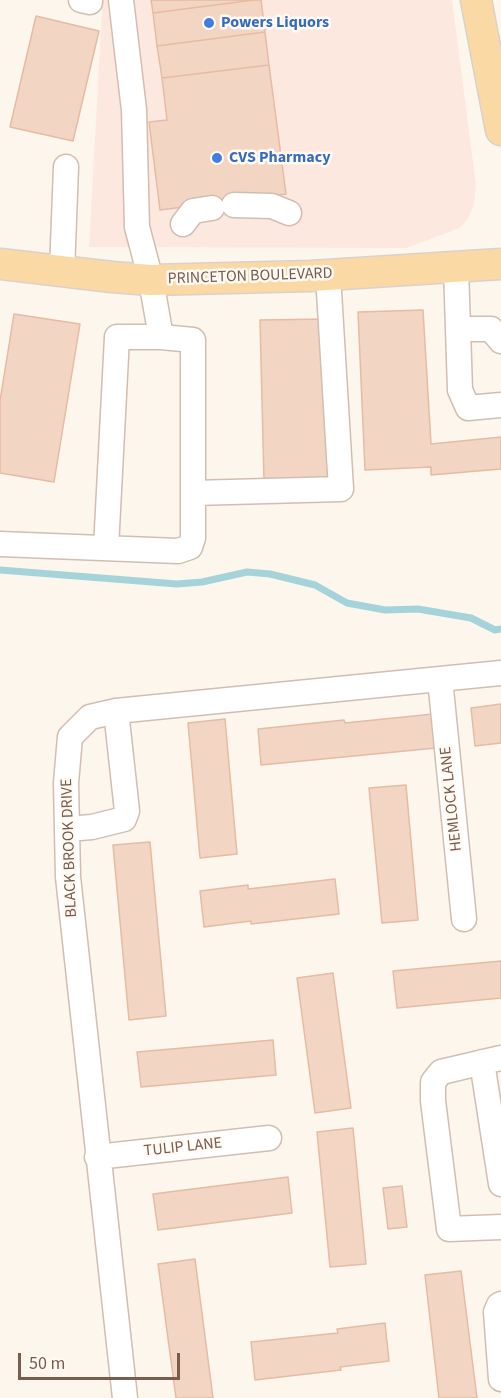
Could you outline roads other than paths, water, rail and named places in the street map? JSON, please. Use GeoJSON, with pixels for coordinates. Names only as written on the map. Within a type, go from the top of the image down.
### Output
{"type":"FeatureCollection","features":[{"type":"Feature","properties":{"kind":"main road"},"geometry":{"type":"LineString","coordinates":[[476,0],[501,130]]}},
{"type":"Feature","properties":{"kind":"main road","name":"PRINCETON BOULEVARD"},"geometry":{"type":"LineString","coordinates":[[0,264],[151,280],[328,275],[501,264]]}},
{"type":"Feature","properties":{"kind":"street"},"geometry":{"type":"LineString","coordinates":[[121,0],[134,110],[137,227],[151,280],[161,337]]}},
{"type":"Feature","properties":{"kind":"street"},"geometry":{"type":"LineString","coordinates":[[62,271],[66,167]]}},
{"type":"Feature","properties":{"kind":"street"},"geometry":{"type":"LineString","coordinates":[[183,224],[193,211],[223,207],[272,206],[289,213]]}},
{"type":"Feature","properties":{"kind":"street"},"geometry":{"type":"LineString","coordinates":[[456,268],[460,390],[468,408],[501,405]]}},
{"type":"Feature","properties":{"kind":"street"},"geometry":{"type":"LineString","coordinates":[[194,492],[341,489],[328,275]]}},
{"type":"Feature","properties":{"kind":"street"},"geometry":{"type":"LineString","coordinates":[[458,329],[491,329],[501,341]]}},
{"type":"Feature","properties":{"kind":"street"},"geometry":{"type":"LineString","coordinates":[[0,544],[178,551],[190,548],[194,538],[193,340],[117,337],[106,548]]}},
{"type":"Feature","properties":{"kind":"street","name":"BLACK BROOK DRIVE"},"geometry":{"type":"LineString","coordinates":[[124,1398],[68,878],[66,783],[70,737],[90,717],[116,711],[501,673]]}},
{"type":"Feature","properties":{"kind":"street","name":"HEMLOCK LANE"},"geometry":{"type":"LineString","coordinates":[[440,679],[464,919]]}},
{"type":"Feature","properties":{"kind":"street"},"geometry":{"type":"LineString","coordinates":[[67,829],[124,819],[127,811],[116,711]]}},
{"type":"Feature","properties":{"kind":"street"},"geometry":{"type":"LineString","coordinates":[[501,1184],[491,1060],[441,1072],[433,1082],[433,1101],[449,1229],[501,1227]]}},
{"type":"Feature","properties":{"kind":"street","name":"TULIP LANE"},"geometry":{"type":"LineString","coordinates":[[97,1157],[269,1138]]}},
{"type":"Feature","properties":{"kind":"street"},"geometry":{"type":"LineString","coordinates":[[501,1304],[496,1312],[501,1379]]}},
{"type":"Feature","properties":{"kind":"waterway"},"geometry":{"type":"LineString","coordinates":[[0,570],[177,584],[202,582],[247,572],[270,574],[315,585],[347,603],[385,610],[418,609],[471,618],[495,630],[501,629]]}},
{"type":"Feature","properties":{"kind":"place","name":"Powers Liquors"},"geometry":{"type":"Point","coordinates":[209,23]}},
{"type":"Feature","properties":{"kind":"place","name":"CVS Pharmacy"},"geometry":{"type":"Point","coordinates":[217,158]}}]}
